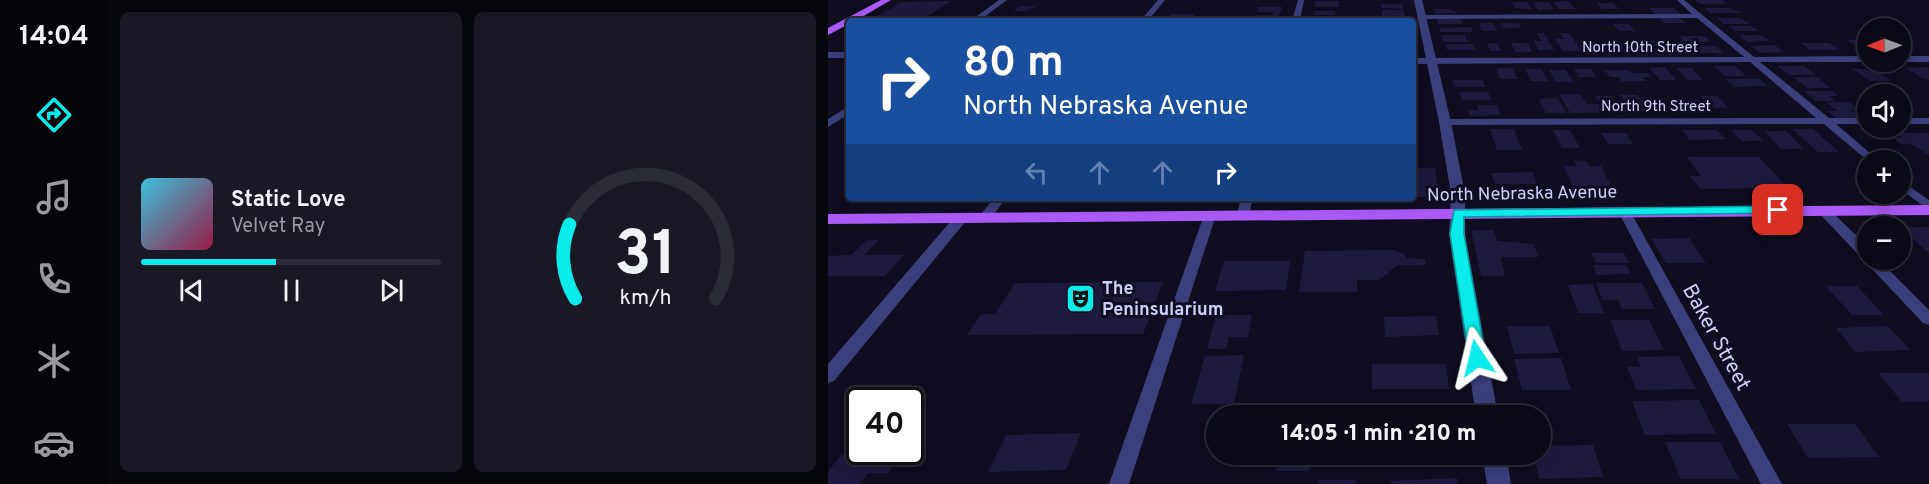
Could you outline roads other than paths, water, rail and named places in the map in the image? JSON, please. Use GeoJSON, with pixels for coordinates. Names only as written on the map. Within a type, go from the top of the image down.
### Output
{"type":"FeatureCollection","features":[{"type":"Feature","properties":{"kind":"main road"},"geometry":{"type":"LineString","coordinates":[[854,18],[887,0]]}},
{"type":"Feature","properties":{"kind":"main road"},"geometry":{"type":"LineString","coordinates":[[828,32],[846,22]]}},
{"type":"Feature","properties":{"kind":"main road","name":"North Nebraska Avenue"},"geometry":{"type":"LineString","coordinates":[[828,219],[1929,208]]}},
{"type":"Feature","properties":{"kind":"street"},"geometry":{"type":"LineString","coordinates":[[978,18],[1004,0]]}},
{"type":"Feature","properties":{"kind":"street"},"geometry":{"type":"LineString","coordinates":[[1147,18],[1162,0]]}},
{"type":"Feature","properties":{"kind":"street"},"geometry":{"type":"LineString","coordinates":[[1297,18],[1301,0]]}},
{"type":"Feature","properties":{"kind":"street"},"geometry":{"type":"LineString","coordinates":[[1418,0],[1445,122],[1458,194],[1457,234],[1485,405]]}},
{"type":"Feature","properties":{"kind":"street"},"geometry":{"type":"LineString","coordinates":[[1680,0],[1861,150]]}},
{"type":"Feature","properties":{"kind":"street"},"geometry":{"type":"LineString","coordinates":[[1421,17],[1699,16]]}},
{"type":"Feature","properties":{"kind":"street"},"geometry":{"type":"LineString","coordinates":[[828,55],[846,55]]}},
{"type":"Feature","properties":{"kind":"street","name":"North 10th Street"},"geometry":{"type":"LineString","coordinates":[[1416,61],[1857,59]]}},
{"type":"Feature","properties":{"kind":"street"},"geometry":{"type":"LineString","coordinates":[[1911,59],[1929,59]]}},
{"type":"Feature","properties":{"kind":"street"},"geometry":{"type":"LineString","coordinates":[[828,124],[846,112]]}},
{"type":"Feature","properties":{"kind":"street","name":"North 9th Street"},"geometry":{"type":"LineString","coordinates":[[1445,122],[1857,121]]}},
{"type":"Feature","properties":{"kind":"street"},"geometry":{"type":"LineString","coordinates":[[1911,121],[1929,121]]}},
{"type":"Feature","properties":{"kind":"street"},"geometry":{"type":"LineString","coordinates":[[1911,192],[1929,208]]}},
{"type":"Feature","properties":{"kind":"street"},"geometry":{"type":"LineString","coordinates":[[984,218],[998,201]]}},
{"type":"Feature","properties":{"kind":"street"},"geometry":{"type":"LineString","coordinates":[[1243,215],[1246,201]]}},
{"type":"Feature","properties":{"kind":"street"},"geometry":{"type":"LineString","coordinates":[[1823,210],[1857,245]]}},
{"type":"Feature","properties":{"kind":"street","name":"Baker Street"},"geometry":{"type":"LineString","coordinates":[[1624,212],[1772,484]]}},
{"type":"Feature","properties":{"kind":"street"},"geometry":{"type":"LineString","coordinates":[[1119,484],[1210,216]]}},
{"type":"Feature","properties":{"kind":"street"},"geometry":{"type":"LineString","coordinates":[[828,376],[961,218]]}},
{"type":"Feature","properties":{"kind":"street"},"geometry":{"type":"LineString","coordinates":[[1881,270],[1929,319]]}},
{"type":"Feature","properties":{"kind":"street"},"geometry":{"type":"LineString","coordinates":[[1496,465],[1499,484]]}},
{"type":"Feature","properties":{"kind":"place","name":"The Peninsularium"},"geometry":{"type":"Point","coordinates":[1081,298]}}]}
